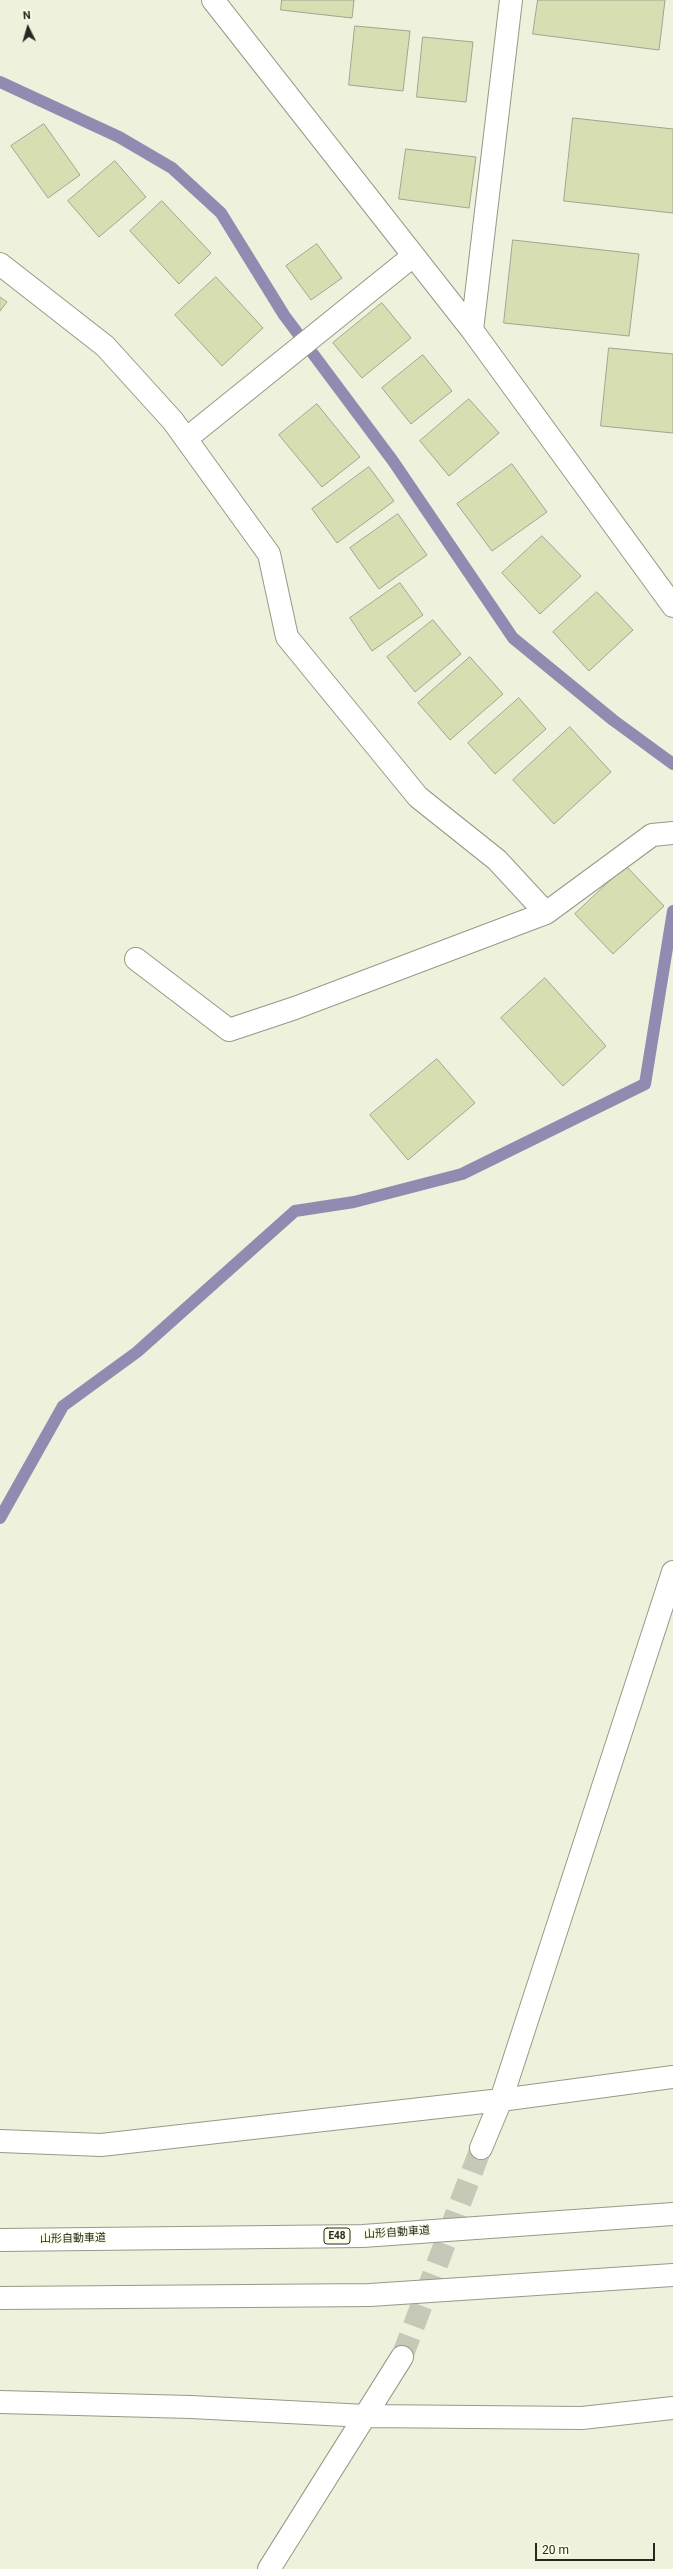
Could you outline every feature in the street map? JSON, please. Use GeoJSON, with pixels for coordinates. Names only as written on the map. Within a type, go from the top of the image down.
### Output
{"type":"FeatureCollection","features":[{"type":"Feature","properties":{"kind":"main road"},"geometry":{"type":"LineString","coordinates":[[213,0],[472,330],[673,606]]}},
{"type":"Feature","properties":{"kind":"main road"},"geometry":{"type":"LineString","coordinates":[[472,330],[511,0]]}},
{"type":"Feature","properties":{"kind":"main road"},"geometry":{"type":"LineString","coordinates":[[186,439],[413,256]]}},
{"type":"Feature","properties":{"kind":"main road"},"geometry":{"type":"LineString","coordinates":[[0,264],[104,346],[173,421],[269,554],[287,637],[418,797],[497,860],[546,913]]}},
{"type":"Feature","properties":{"kind":"main road"},"geometry":{"type":"LineString","coordinates":[[136,959],[229,1030],[295,1008],[546,913],[652,835],[673,833]]}},
{"type":"Feature","properties":{"kind":"main road"},"geometry":{"type":"LineString","coordinates":[[481,2148],[501,2100],[673,1572]]}},
{"type":"Feature","properties":{"kind":"main road"},"geometry":{"type":"LineString","coordinates":[[0,2141],[101,2145],[501,2100],[673,2077]]}},
{"type":"Feature","properties":{"kind":"main road","name":"山形自動車道"},"geometry":{"type":"LineString","coordinates":[[0,2240],[363,2236],[673,2214]]}},
{"type":"Feature","properties":{"kind":"main road"},"geometry":{"type":"LineString","coordinates":[[0,2298],[370,2295],[673,2275]]}},
{"type":"Feature","properties":{"kind":"main road"},"geometry":{"type":"LineString","coordinates":[[269,2569],[366,2416],[402,2356]]}},
{"type":"Feature","properties":{"kind":"main road"},"geometry":{"type":"LineString","coordinates":[[0,2402],[191,2407],[366,2416],[582,2418],[673,2408]]}},
{"type":"Feature","properties":{"kind":"building"},"geometry":{"type":"Polygon","coordinates":[[[282,0],[354,0],[352,18],[281,10],[282,0]]]}},
{"type":"Feature","properties":{"kind":"building"},"geometry":{"type":"Polygon","coordinates":[[[538,0],[665,0],[659,50],[533,34],[538,0]]]}},
{"type":"Feature","properties":{"kind":"building"},"geometry":{"type":"Polygon","coordinates":[[[355,26],[410,31],[403,91],[349,85],[355,26]]]}},
{"type":"Feature","properties":{"kind":"building"},"geometry":{"type":"Polygon","coordinates":[[[423,37],[473,42],[466,102],[417,97],[423,37]]]}},
{"type":"Feature","properties":{"kind":"building"},"geometry":{"type":"Polygon","coordinates":[[[573,118],[673,129],[673,213],[564,201],[573,118]]]}},
{"type":"Feature","properties":{"kind":"building"},"geometry":{"type":"Polygon","coordinates":[[[44,124],[80,175],[48,198],[11,146],[44,124]]]}},
{"type":"Feature","properties":{"kind":"building"},"geometry":{"type":"Polygon","coordinates":[[[406,149],[476,157],[469,208],[399,199],[406,149]]]}},
{"type":"Feature","properties":{"kind":"building"},"geometry":{"type":"Polygon","coordinates":[[[115,161],[146,197],[99,237],[68,201],[115,161]]]}},
{"type":"Feature","properties":{"kind":"building"},"geometry":{"type":"Polygon","coordinates":[[[162,201],[211,253],[179,284],[130,231],[162,201]]]}},
{"type":"Feature","properties":{"kind":"building"},"geometry":{"type":"Polygon","coordinates":[[[513,240],[639,254],[629,336],[504,323],[513,240]]]}},
{"type":"Feature","properties":{"kind":"building"},"geometry":{"type":"Polygon","coordinates":[[[317,244],[342,278],[311,300],[286,266],[317,244]]]}},
{"type":"Feature","properties":{"kind":"building"},"geometry":{"type":"Polygon","coordinates":[[[216,277],[263,328],[222,366],[175,315],[216,277]]]}},
{"type":"Feature","properties":{"kind":"building"},"geometry":{"type":"Polygon","coordinates":[[[0,297],[7,302],[0,311],[0,297]]]}},
{"type":"Feature","properties":{"kind":"building"},"geometry":{"type":"Polygon","coordinates":[[[382,303],[411,338],[362,378],[333,343],[382,303]]]}},
{"type":"Feature","properties":{"kind":"building"},"geometry":{"type":"Polygon","coordinates":[[[609,348],[673,354],[673,433],[601,426],[609,348]]]}},
{"type":"Feature","properties":{"kind":"building"},"geometry":{"type":"Polygon","coordinates":[[[423,355],[452,391],[411,424],[382,388],[423,355]]]}},
{"type":"Feature","properties":{"kind":"building"},"geometry":{"type":"Polygon","coordinates":[[[469,399],[499,433],[449,476],[420,441],[469,399]]]}},
{"type":"Feature","properties":{"kind":"building"},"geometry":{"type":"Polygon","coordinates":[[[317,404],[360,457],[322,487],[279,435],[317,404]]]}},
{"type":"Feature","properties":{"kind":"building"},"geometry":{"type":"Polygon","coordinates":[[[512,464],[547,512],[492,551],[457,504],[512,464]]]}},
{"type":"Feature","properties":{"kind":"building"},"geometry":{"type":"Polygon","coordinates":[[[369,467],[394,501],[337,543],[312,509],[369,467]]]}},
{"type":"Feature","properties":{"kind":"building"},"geometry":{"type":"Polygon","coordinates":[[[398,514],[427,555],[379,589],[350,548],[398,514]]]}},
{"type":"Feature","properties":{"kind":"building"},"geometry":{"type":"Polygon","coordinates":[[[542,536],[581,576],[540,614],[502,573],[542,536]]]}},
{"type":"Feature","properties":{"kind":"building"},"geometry":{"type":"Polygon","coordinates":[[[400,583],[423,615],[372,651],[350,618],[400,583]]]}},
{"type":"Feature","properties":{"kind":"building"},"geometry":{"type":"Polygon","coordinates":[[[597,592],[633,630],[589,671],[553,632],[597,592]]]}},
{"type":"Feature","properties":{"kind":"building"},"geometry":{"type":"Polygon","coordinates":[[[433,620],[461,654],[415,692],[387,657],[433,620]]]}},
{"type":"Feature","properties":{"kind":"building"},"geometry":{"type":"Polygon","coordinates":[[[470,657],[503,694],[450,740],[418,703],[470,657]]]}},
{"type":"Feature","properties":{"kind":"building"},"geometry":{"type":"Polygon","coordinates":[[[519,698],[546,729],[495,774],[468,743],[519,698]]]}},
{"type":"Feature","properties":{"kind":"building"},"geometry":{"type":"Polygon","coordinates":[[[570,727],[611,772],[554,824],[513,780],[570,727]]]}},
{"type":"Feature","properties":{"kind":"building"},"geometry":{"type":"Polygon","coordinates":[[[626,866],[664,906],[613,954],[575,914],[626,866]]]}},
{"type":"Feature","properties":{"kind":"building"},"geometry":{"type":"Polygon","coordinates":[[[545,978],[606,1046],[563,1086],[501,1018],[545,978]]]}},
{"type":"Feature","properties":{"kind":"building"},"geometry":{"type":"Polygon","coordinates":[[[437,1059],[475,1103],[408,1160],[370,1115],[437,1059]]]}},
{"type":"Feature","properties":{"kind":"waterway"},"geometry":{"type":"LineString","coordinates":[[0,82],[119,137],[172,168],[221,213],[284,315],[393,461],[513,638],[613,720],[673,764]]}},
{"type":"Feature","properties":{"kind":"waterway"},"geometry":{"type":"LineString","coordinates":[[0,1518],[63,1406],[137,1352],[295,1211],[354,1202],[462,1174],[645,1084],[673,911]]}},
{"type":"Feature","properties":{"kind":"tunnel"},"geometry":{"type":"LineString","coordinates":[[402,2357],[481,2148]]}}]}
